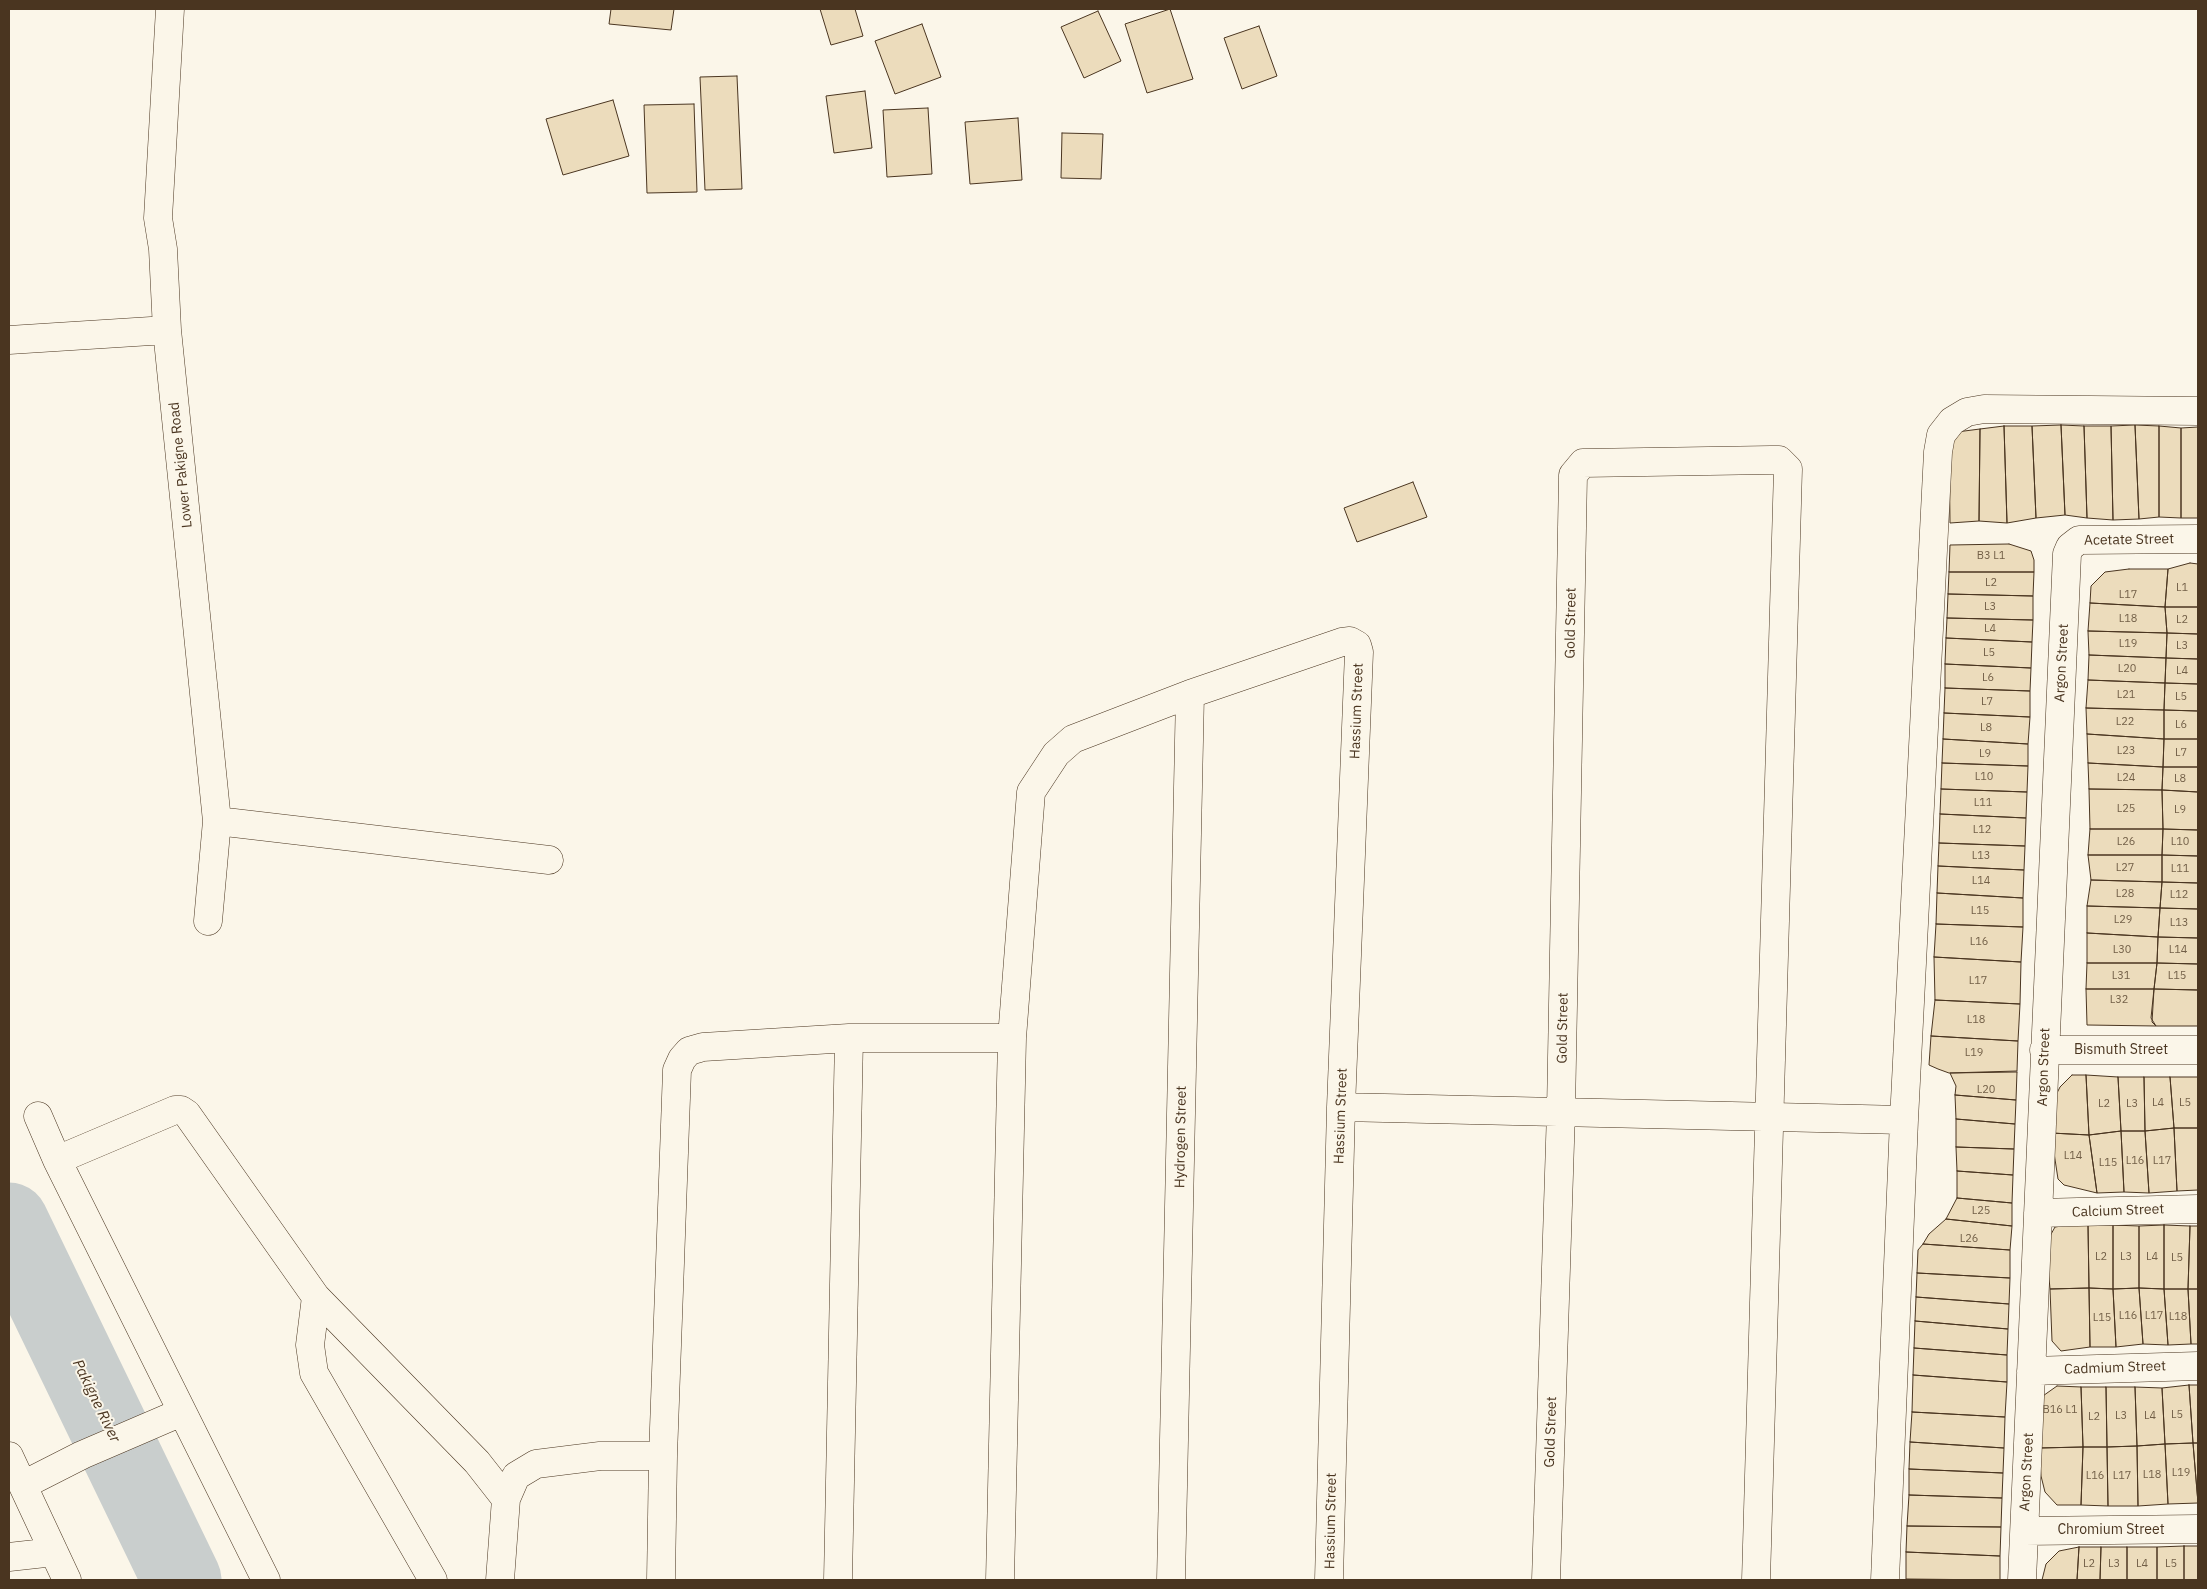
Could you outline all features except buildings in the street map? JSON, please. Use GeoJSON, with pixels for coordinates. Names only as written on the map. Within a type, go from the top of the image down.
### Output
{"type":"FeatureCollection","features":[{"type":"Feature","properties":{"kind":"street","name":"Lower Pakigne Road"},"geometry":{"type":"LineString","coordinates":[[170,9],[158,218],[163,250],[167,330],[217,821],[208,921]]}},
{"type":"Feature","properties":{"kind":"street"},"geometry":{"type":"LineString","coordinates":[[9,340],[167,330]]}},
{"type":"Feature","properties":{"kind":"street"},"geometry":{"type":"LineString","coordinates":[[1885,1580],[1904,1120],[1937,470],[1941,435],[1952,421],[1967,412],[1984,409],[2198,412]]}},
{"type":"Feature","properties":{"kind":"street","name":"Gold Street"},"geometry":{"type":"LineString","coordinates":[[1546,1580],[1561,1111],[1573,475],[1583,463],[1779,460],[1788,469],[1768,1117]]}},
{"type":"Feature","properties":{"kind":"street","name":"Acetate Street"},"geometry":{"type":"LineString","coordinates":[[2067,554],[2070,547],[2079,540],[2198,539]]}},
{"type":"Feature","properties":{"kind":"street","name":"Argon Street"},"geometry":{"type":"LineString","coordinates":[[2022,1580],[2067,554]]}},
{"type":"Feature","properties":{"kind":"street","name":"Hassium Street"},"geometry":{"type":"LineString","coordinates":[[1190,694],[1342,642],[1350,641],[1357,646],[1359,652],[1341,1107],[1329,1580]]}},
{"type":"Feature","properties":{"kind":"street"},"geometry":{"type":"LineString","coordinates":[[1000,1580],[1012,1038],[1031,792],[1056,754],[1073,739],[1190,694]]}},
{"type":"Feature","properties":{"kind":"street","name":"Hydrogen Street"},"geometry":{"type":"LineString","coordinates":[[1171,1580],[1190,694]]}},
{"type":"Feature","properties":{"kind":"street"},"geometry":{"type":"LineString","coordinates":[[217,821],[550,860]]}},
{"type":"Feature","properties":{"kind":"street"},"geometry":{"type":"LineString","coordinates":[[661,1580],[663,1456],[677,1070],[689,1051],[703,1046],[849,1038],[1012,1038]]}},
{"type":"Feature","properties":{"kind":"street"},"geometry":{"type":"LineString","coordinates":[[838,1580],[849,1038]]}},
{"type":"Feature","properties":{"kind":"street","name":"Bismuth Street"},"geometry":{"type":"LineString","coordinates":[[2044,1050],[2198,1050]]}},
{"type":"Feature","properties":{"kind":"street"},"geometry":{"type":"LineString","coordinates":[[1341,1107],[1904,1120]]}},
{"type":"Feature","properties":{"kind":"street"},"geometry":{"type":"LineString","coordinates":[[57,1160],[175,1110],[181,1110],[187,1114],[316,1297],[477,1462],[506,1499]]}},
{"type":"Feature","properties":{"kind":"street"},"geometry":{"type":"LineString","coordinates":[[38,1116],[57,1160],[266,1580]]}},
{"type":"Feature","properties":{"kind":"street"},"geometry":{"type":"LineString","coordinates":[[1756,1580],[1768,1117]]}},
{"type":"Feature","properties":{"kind":"street","name":"Calcium Street"},"geometry":{"type":"LineString","coordinates":[[2038,1213],[2198,1209]]}},
{"type":"Feature","properties":{"kind":"street"},"geometry":{"type":"LineString","coordinates":[[316,1297],[310,1345],[314,1373],[433,1580]]}},
{"type":"Feature","properties":{"kind":"street","name":"Cadmium Street"},"geometry":{"type":"LineString","coordinates":[[2032,1371],[2198,1366]]}},
{"type":"Feature","properties":{"kind":"street"},"geometry":{"type":"LineString","coordinates":[[23,1484],[82,1455],[182,1412]]}},
{"type":"Feature","properties":{"kind":"street"},"geometry":{"type":"LineString","coordinates":[[9,1456],[67,1580]]}},
{"type":"Feature","properties":{"kind":"street"},"geometry":{"type":"LineString","coordinates":[[500,1580],[506,1499],[516,1476],[536,1464],[600,1456],[663,1456]]}},
{"type":"Feature","properties":{"kind":"street","name":"Chromium Street"},"geometry":{"type":"LineString","coordinates":[[2024,1531],[2198,1529]]}},
{"type":"Feature","properties":{"kind":"street"},"geometry":{"type":"LineString","coordinates":[[9,1557],[54,1552]]}},
{"type":"Feature","properties":{"kind":"waterway","name":"Pakigne River"},"geometry":{"type":"LineString","coordinates":[[9,1222],[182,1580]]}}]}
